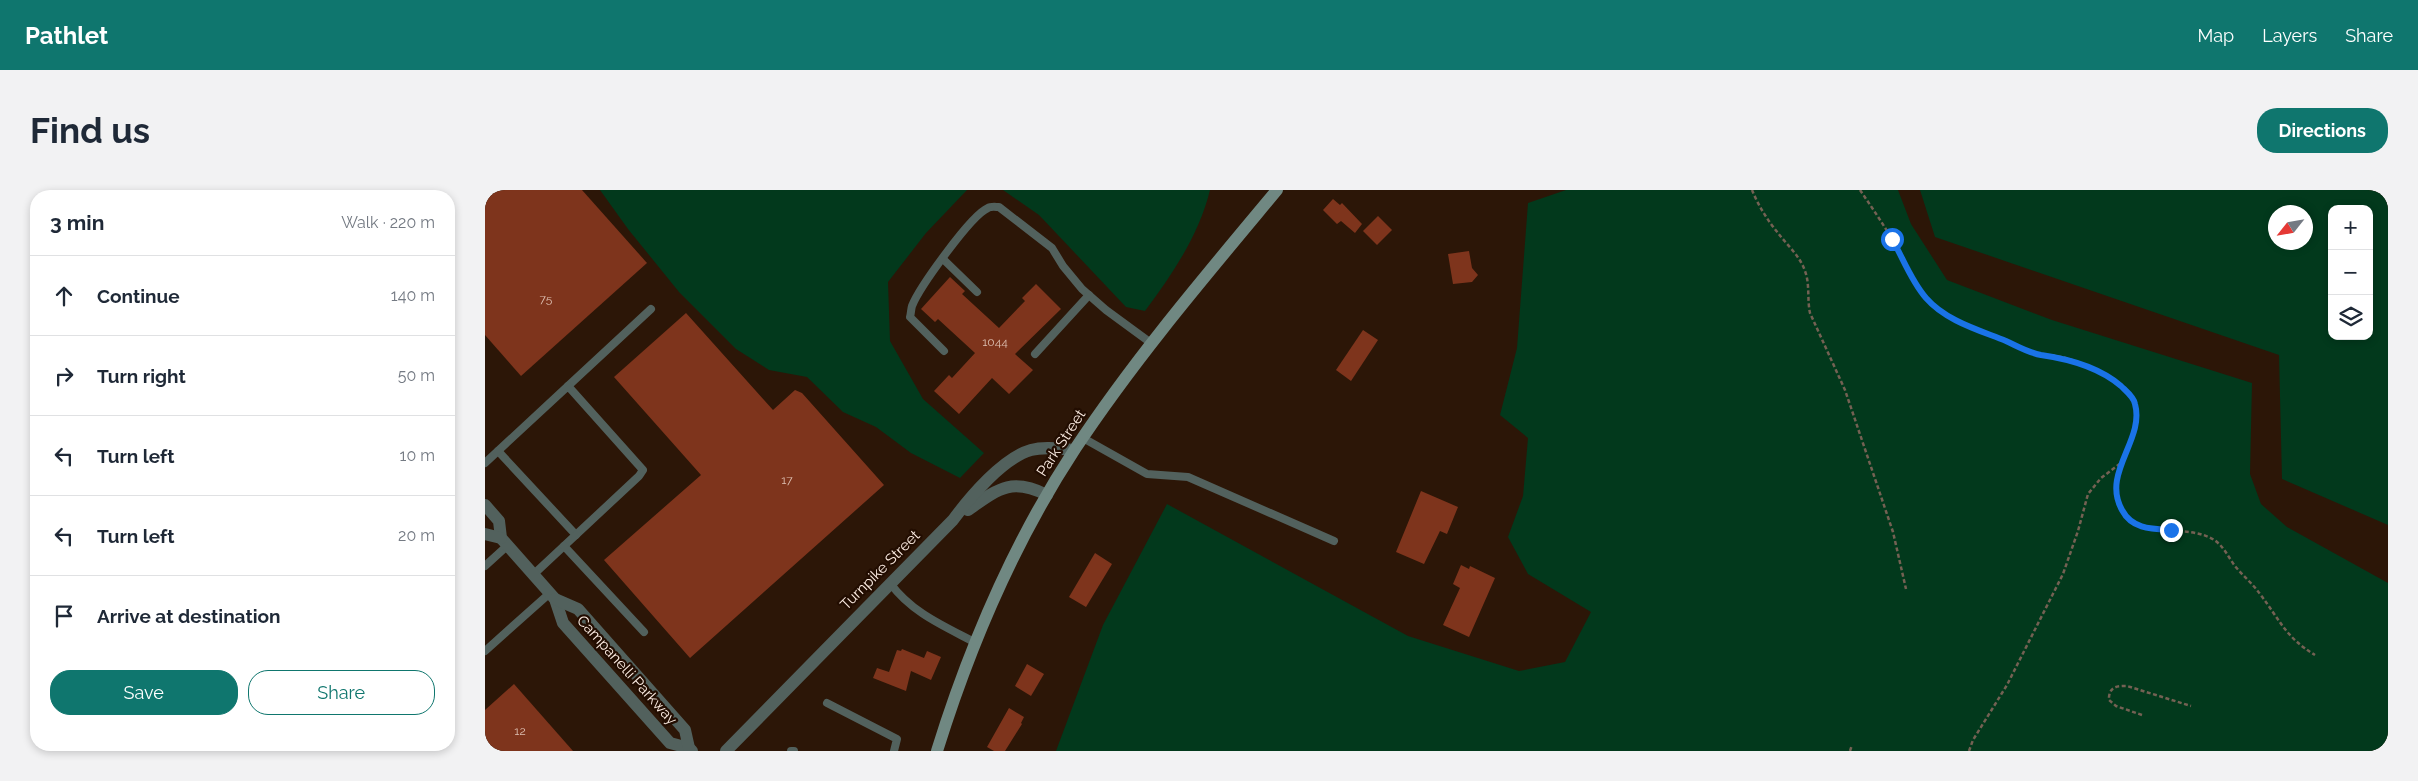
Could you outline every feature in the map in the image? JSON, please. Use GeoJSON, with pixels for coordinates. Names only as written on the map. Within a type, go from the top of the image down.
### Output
{"type":"FeatureCollection","features":[{"type":"Feature","properties":{"kind":"main road","name":"Park Street"},"geometry":{"type":"LineString","coordinates":[[937,751],[976,643],[1003,577],[1047,495],[1074,450],[1151,343],[1277,190]]}},
{"type":"Feature","properties":{"kind":"street","name":"Turnpike Street"},"geometry":{"type":"LineString","coordinates":[[727,751],[953,520],[988,481],[1019,456],[1032,449],[1074,450]]}},
{"type":"Feature","properties":{"kind":"street"},"geometry":{"type":"LineString","coordinates":[[953,520],[1007,486],[1019,484],[1031,487],[1047,495]]}},
{"type":"Feature","properties":{"kind":"street","name":"Campanelli Parkway"},"geometry":{"type":"LineString","coordinates":[[485,505],[499,520],[504,542],[553,596],[578,609],[685,730],[690,750]]}},
{"type":"Feature","properties":{"kind":"street"},"geometry":{"type":"LineString","coordinates":[[485,534],[504,542]]}},
{"type":"Feature","properties":{"kind":"street","name":"Campanelli Parkway"},"geometry":{"type":"LineString","coordinates":[[553,596],[563,623],[664,736],[671,743],[690,750]]}},
{"type":"Feature","properties":{"kind":"lane"},"geometry":{"type":"LineString","coordinates":[[944,351],[910,317],[912,306],[921,289],[943,259],[977,216],[989,207],[999,207],[1052,248],[1063,266],[1089,296],[1151,343]]}},
{"type":"Feature","properties":{"kind":"lane"},"geometry":{"type":"LineString","coordinates":[[943,259],[977,292]]}},
{"type":"Feature","properties":{"kind":"lane"},"geometry":{"type":"LineString","coordinates":[[1035,354],[1089,296]]}},
{"type":"Feature","properties":{"kind":"lane"},"geometry":{"type":"LineString","coordinates":[[485,463],[651,309]]}},
{"type":"Feature","properties":{"kind":"lane"},"geometry":{"type":"LineString","coordinates":[[533,574],[639,476],[643,470],[567,386]]}},
{"type":"Feature","properties":{"kind":"lane"},"geometry":{"type":"LineString","coordinates":[[1083,438],[1147,474],[1188,477],[1334,541]]}},
{"type":"Feature","properties":{"kind":"lane"},"geometry":{"type":"LineString","coordinates":[[498,451],[576,535]]}},
{"type":"Feature","properties":{"kind":"lane"},"geometry":{"type":"LineString","coordinates":[[485,566],[504,542]]}},
{"type":"Feature","properties":{"kind":"lane"},"geometry":{"type":"LineString","coordinates":[[564,546],[644,632]]}},
{"type":"Feature","properties":{"kind":"lane"},"geometry":{"type":"LineString","coordinates":[[890,583],[897,592],[926,618],[976,643]]}},
{"type":"Feature","properties":{"kind":"lane"},"geometry":{"type":"LineString","coordinates":[[485,651],[553,596]]}},
{"type":"Feature","properties":{"kind":"lane"},"geometry":{"type":"LineString","coordinates":[[827,703],[897,740],[894,751]]}},
{"type":"Feature","properties":{"kind":"path"},"geometry":{"type":"LineString","coordinates":[[1752,190],[1770,223],[1805,269],[1808,281],[1807,300],[1810,313],[1847,398],[1893,532],[1906,589]]}},
{"type":"Feature","properties":{"kind":"path"},"geometry":{"type":"LineString","coordinates":[[1861,190],[1899,251],[1918,288],[1927,300],[1940,310],[1977,331],[2031,352],[2058,356],[2091,368],[2119,384],[2128,393],[2135,402],[2137,417],[2116,486],[2117,497],[2126,516],[2134,524],[2143,527],[2200,533],[2219,543],[2235,566],[2262,596],[2291,637],[2297,644],[2315,655]]}},
{"type":"Feature","properties":{"kind":"path"},"geometry":{"type":"LineString","coordinates":[[1969,751],[1973,740],[2007,685],[2063,574],[2078,531],[2087,494],[2101,478],[2122,462]]}},
{"type":"Feature","properties":{"kind":"path"},"geometry":{"type":"LineString","coordinates":[[2141,715],[2113,704],[2109,700],[2111,690],[2118,686],[2127,686],[2191,706]]}},
{"type":"Feature","properties":{"kind":"path"},"geometry":{"type":"LineString","coordinates":[[1850,751],[1852,745]]}},
{"type":"Feature","properties":{"kind":"green space"},"geometry":{"type":"Polygon","coordinates":[[[600,190],[967,190],[926,233],[888,282],[890,341],[923,399],[984,453],[960,478],[911,453],[876,427],[843,412],[807,377],[769,370],[736,349],[679,292],[628,229],[600,190]]]}},
{"type":"Feature","properties":{"kind":"green space"},"geometry":{"type":"Polygon","coordinates":[[[1003,190],[1210,190],[1199,223],[1184,254],[1145,311],[1126,307],[1039,215],[1003,190]]]}},
{"type":"Feature","properties":{"kind":"green space"},"geometry":{"type":"Polygon","coordinates":[[[1566,190],[1898,190],[1911,224],[1947,280],[2052,320],[2252,383],[2250,474],[2261,504],[2287,527],[2388,583],[2388,751],[1056,751],[1103,625],[1167,504],[1408,636],[1519,671],[1565,662],[1591,612],[1528,574],[1508,537],[1523,496],[1528,438],[1500,415],[1517,348],[1528,203],[1566,190]]]}},
{"type":"Feature","properties":{"kind":"green space"},"geometry":{"type":"Polygon","coordinates":[[[1920,190],[2388,190],[2388,525],[2282,479],[2279,355],[1935,237],[1920,190]]]}},
{"type":"Feature","properties":{"kind":"building"},"geometry":{"type":"Polygon","coordinates":[[[485,190],[582,190],[647,263],[521,376],[485,335],[485,190]]]}},
{"type":"Feature","properties":{"kind":"building"},"geometry":{"type":"Polygon","coordinates":[[[1333,199],[1340,205],[1342,203],[1362,224],[1355,233],[1341,221],[1337,224],[1323,210],[1333,199]]]}},
{"type":"Feature","properties":{"kind":"building"},"geometry":{"type":"Polygon","coordinates":[[[1378,216],[1392,230],[1377,245],[1363,231],[1378,216]]]}},
{"type":"Feature","properties":{"kind":"building"},"geometry":{"type":"Polygon","coordinates":[[[1469,251],[1472,268],[1478,275],[1472,282],[1453,284],[1448,254],[1469,251]]]}},
{"type":"Feature","properties":{"kind":"building"},"geometry":{"type":"Polygon","coordinates":[[[950,277],[965,291],[962,294],[999,328],[1025,301],[1022,298],[1036,284],[1061,309],[1015,354],[1033,370],[1009,394],[992,378],[959,414],[934,391],[949,375],[952,378],[975,353],[938,319],[935,322],[921,309],[950,277]]]}},
{"type":"Feature","properties":{"kind":"building"},"geometry":{"type":"Polygon","coordinates":[[[686,313],[773,410],[795,390],[802,393],[884,485],[690,658],[604,560],[701,475],[614,377],[686,313]]]}},
{"type":"Feature","properties":{"kind":"building"},"geometry":{"type":"Polygon","coordinates":[[[1363,330],[1378,340],[1351,381],[1336,370],[1363,330]]]}},
{"type":"Feature","properties":{"kind":"building"},"geometry":{"type":"Polygon","coordinates":[[[1421,491],[1458,507],[1447,534],[1440,531],[1424,564],[1396,552],[1421,491]]]}},
{"type":"Feature","properties":{"kind":"building"},"geometry":{"type":"Polygon","coordinates":[[[1095,553],[1112,564],[1086,607],[1069,597],[1095,553]]]}},
{"type":"Feature","properties":{"kind":"building"},"geometry":{"type":"Polygon","coordinates":[[[1461,565],[1469,569],[1470,566],[1495,578],[1469,637],[1443,625],[1460,588],[1453,584],[1461,565]]]}},
{"type":"Feature","properties":{"kind":"building"},"geometry":{"type":"Polygon","coordinates":[[[902,649],[924,658],[927,651],[941,657],[931,680],[911,671],[906,691],[873,678],[877,668],[889,672],[897,650],[901,651],[902,649]]]}},
{"type":"Feature","properties":{"kind":"building"},"geometry":{"type":"Polygon","coordinates":[[[1027,664],[1044,674],[1031,696],[1015,686],[1027,664]]]}},
{"type":"Feature","properties":{"kind":"building"},"geometry":{"type":"Polygon","coordinates":[[[514,684],[573,751],[485,751],[485,710],[514,684]]]}},
{"type":"Feature","properties":{"kind":"building"},"geometry":{"type":"Polygon","coordinates":[[[1009,708],[1024,717],[1022,724],[1005,751],[994,751],[987,747],[1009,708]]]}},
{"type":"Feature","properties":{"kind":"route"},"geometry":{"type":"LineString","coordinates":[[1892,239],[1918,288],[1927,300],[1940,310],[1977,331],[2031,352],[2041,355],[2058,356],[2091,368],[2119,384],[2128,393],[2135,402],[2137,417],[2134,431],[2118,474],[2116,486],[2120,507],[2134,524],[2143,527],[2171,530]]}}]}
